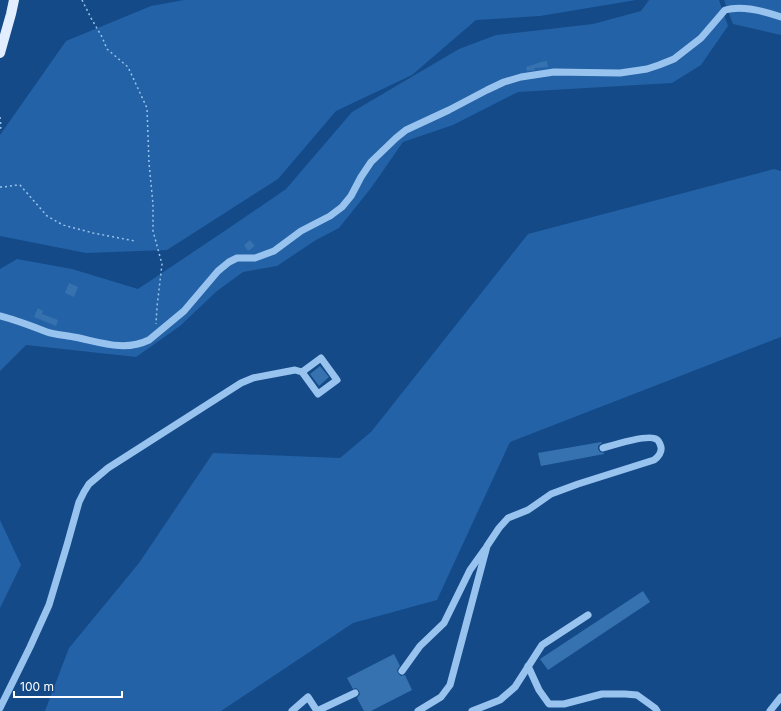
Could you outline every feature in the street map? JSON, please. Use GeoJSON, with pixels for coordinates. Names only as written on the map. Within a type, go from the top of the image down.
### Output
{"type":"FeatureCollection","features":[{"type":"Feature","properties":{"kind":"main road"},"geometry":{"type":"LineString","coordinates":[[0,53],[14,0]]}},
{"type":"Feature","properties":{"kind":"street"},"geometry":{"type":"LineString","coordinates":[[0,316],[26,323],[49,332],[102,343],[126,346],[135,345],[150,340],[184,311],[218,271],[229,262],[237,258],[255,258],[274,251],[301,231],[330,216],[342,207],[351,196],[371,162],[406,130],[449,110],[498,84],[521,77],[554,72],[620,73],[647,69],[659,65],[674,59],[701,38],[725,10],[730,8],[766,12],[781,17]]}},
{"type":"Feature","properties":{"kind":"street"},"geometry":{"type":"LineString","coordinates":[[0,708],[49,605],[68,545],[79,502],[90,484],[108,468],[241,383],[253,378],[295,370],[302,372],[318,394],[337,380],[321,358],[302,372]]}},
{"type":"Feature","properties":{"kind":"street"},"geometry":{"type":"LineString","coordinates":[[402,670],[420,646],[444,624],[470,570],[499,528],[508,518],[528,510],[551,494],[654,460],[659,456],[662,450],[661,444],[658,440],[647,437],[603,448]]}},
{"type":"Feature","properties":{"kind":"street"},"geometry":{"type":"LineString","coordinates":[[418,711],[441,697],[450,685],[487,546]]}},
{"type":"Feature","properties":{"kind":"street"},"geometry":{"type":"LineString","coordinates":[[472,711],[500,700],[515,687],[542,645],[588,615]]}},
{"type":"Feature","properties":{"kind":"street"},"geometry":{"type":"LineString","coordinates":[[528,666],[539,690],[549,704],[564,704],[602,694],[625,694],[637,695],[657,711]]}},
{"type":"Feature","properties":{"kind":"street"},"geometry":{"type":"LineString","coordinates":[[292,711],[308,697],[317,711],[355,694]]}},
{"type":"Feature","properties":{"kind":"street"},"geometry":{"type":"LineString","coordinates":[[770,711],[781,698]]}},
{"type":"Feature","properties":{"kind":"path"},"geometry":{"type":"LineString","coordinates":[[82,0],[107,49],[128,67],[147,108],[149,163],[154,204],[153,231],[162,264],[157,307],[156,335]]}},
{"type":"Feature","properties":{"kind":"path"},"geometry":{"type":"LineString","coordinates":[[0,117],[0,130]]}},
{"type":"Feature","properties":{"kind":"path"},"geometry":{"type":"LineString","coordinates":[[0,187],[20,185],[47,216],[63,225],[135,242]]}},
{"type":"Feature","properties":{"kind":"shaded area"},"geometry":{"type":"Polygon","coordinates":[[[184,0],[636,0],[540,16],[476,20],[412,75],[336,111],[278,179],[167,250],[86,253],[0,236],[0,135],[66,41],[151,6],[184,0]]]}},
{"type":"Feature","properties":{"kind":"shaded area"},"geometry":{"type":"Polygon","coordinates":[[[649,0],[719,0],[728,26],[701,65],[672,83],[518,92],[453,125],[403,142],[371,188],[339,228],[316,240],[277,266],[243,272],[217,291],[180,326],[136,357],[26,345],[0,371],[0,269],[17,259],[72,269],[138,289],[286,189],[352,112],[459,49],[496,35],[593,24],[641,11],[649,0]]]}},
{"type":"Feature","properties":{"kind":"shaded area"},"geometry":{"type":"Polygon","coordinates":[[[724,0],[781,0],[781,35],[733,24],[724,0]]]}},
{"type":"Feature","properties":{"kind":"shaded area"},"geometry":{"type":"Polygon","coordinates":[[[774,169],[781,171],[781,337],[510,442],[437,600],[353,623],[221,711],[45,711],[69,648],[139,563],[213,453],[340,458],[371,432],[528,234],[774,169]]]}},
{"type":"Feature","properties":{"kind":"shaded area"},"geometry":{"type":"Polygon","coordinates":[[[0,520],[21,565],[0,608],[0,520]]]}},
{"type":"Feature","properties":{"kind":"building"},"geometry":{"type":"Polygon","coordinates":[[[547,61],[548,67],[534,68],[535,70],[527,71],[526,67],[547,61]]]}},
{"type":"Feature","properties":{"kind":"building"},"geometry":{"type":"Polygon","coordinates":[[[250,240],[255,246],[248,251],[244,245],[250,240]]]}},
{"type":"Feature","properties":{"kind":"building"},"geometry":{"type":"Polygon","coordinates":[[[69,283],[78,287],[74,297],[65,293],[69,283]]]}},
{"type":"Feature","properties":{"kind":"building"},"geometry":{"type":"Polygon","coordinates":[[[38,308],[43,311],[42,314],[58,320],[56,326],[34,317],[38,308]]]}},
{"type":"Feature","properties":{"kind":"building"},"geometry":{"type":"Polygon","coordinates":[[[320,366],[329,377],[319,386],[310,374],[320,366]]]}},
{"type":"Feature","properties":{"kind":"building"},"geometry":{"type":"Polygon","coordinates":[[[602,443],[598,446],[598,449],[604,454],[541,466],[538,453],[602,443]]]}},
{"type":"Feature","properties":{"kind":"building"},"geometry":{"type":"Polygon","coordinates":[[[643,591],[650,602],[548,670],[540,659],[643,591]]]}},
{"type":"Feature","properties":{"kind":"building"},"geometry":{"type":"Polygon","coordinates":[[[394,654],[400,666],[397,670],[398,673],[401,676],[405,675],[412,690],[371,711],[364,711],[357,698],[360,694],[359,691],[356,688],[353,689],[347,678],[394,654]]]}}]}
